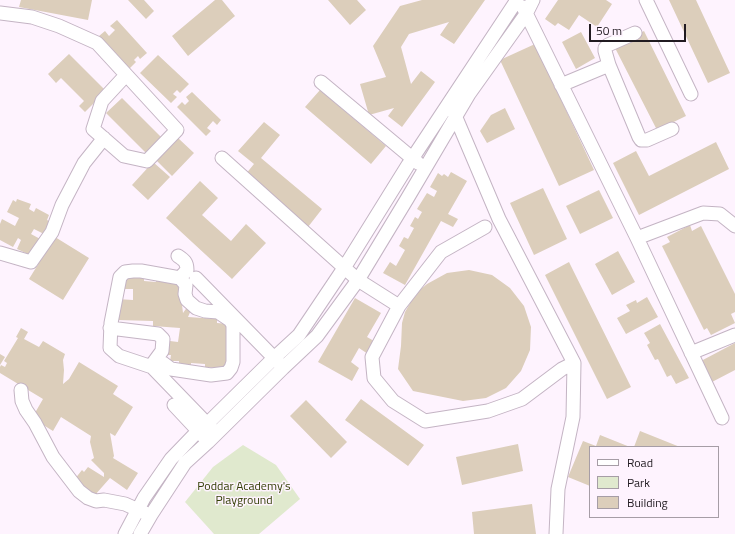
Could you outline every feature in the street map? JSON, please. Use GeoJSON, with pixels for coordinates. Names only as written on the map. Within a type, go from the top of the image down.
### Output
{"type":"FeatureCollection","features":[{"type":"Feature","properties":{"kind":"street"},"geometry":{"type":"LineString","coordinates":[[124,534],[144,498],[171,458],[299,335],[344,268],[412,159],[518,0],[637,238],[722,418]]}},
{"type":"Feature","properties":{"kind":"street"},"geometry":{"type":"LineString","coordinates":[[140,534],[185,463],[317,336],[358,280],[469,94],[526,14],[533,0]]}},
{"type":"Feature","properties":{"kind":"street"},"geometry":{"type":"LineString","coordinates":[[646,0],[691,94]]}},
{"type":"Feature","properties":{"kind":"street"},"geometry":{"type":"LineString","coordinates":[[0,13],[32,17],[59,26],[97,43],[177,130],[147,160],[124,156],[94,129],[102,101],[126,75]]}},
{"type":"Feature","properties":{"kind":"street"},"geometry":{"type":"LineString","coordinates":[[635,33],[605,48],[609,65],[641,140],[647,140],[672,129]]}},
{"type":"Feature","properties":{"kind":"street"},"geometry":{"type":"LineString","coordinates":[[561,85],[609,65]]}},
{"type":"Feature","properties":{"kind":"street"},"geometry":{"type":"LineString","coordinates":[[321,82],[425,170]]}},
{"type":"Feature","properties":{"kind":"street"},"geometry":{"type":"LineString","coordinates":[[449,103],[499,219],[574,363],[573,417],[558,489],[556,534]]}},
{"type":"Feature","properties":{"kind":"street"},"geometry":{"type":"LineString","coordinates":[[0,253],[31,262],[52,232],[62,205],[84,163],[104,138]]}},
{"type":"Feature","properties":{"kind":"street"},"geometry":{"type":"LineString","coordinates":[[222,158],[358,280],[399,306]]}},
{"type":"Feature","properties":{"kind":"street"},"geometry":{"type":"LineString","coordinates":[[637,238],[703,213],[720,214],[735,226]]}},
{"type":"Feature","properties":{"kind":"street"},"geometry":{"type":"LineString","coordinates":[[485,227],[441,252],[399,306],[372,357],[374,378],[393,401],[425,421],[488,411],[522,399],[574,363]]}},
{"type":"Feature","properties":{"kind":"street"},"geometry":{"type":"LineString","coordinates":[[178,256],[184,260],[187,265],[187,270],[180,278]]}},
{"type":"Feature","properties":{"kind":"street"},"geometry":{"type":"LineString","coordinates":[[141,271],[180,278],[186,285],[185,294],[187,300],[196,308],[205,311],[218,312],[230,320],[233,325],[233,362],[227,373],[211,375],[171,368],[119,356],[110,348],[110,328],[120,278],[125,272],[141,271]]}},
{"type":"Feature","properties":{"kind":"street"},"geometry":{"type":"LineString","coordinates":[[196,278],[283,368]]}},
{"type":"Feature","properties":{"kind":"street"},"geometry":{"type":"LineString","coordinates":[[110,328],[158,334],[161,336],[163,339],[162,352],[157,365]]}},
{"type":"Feature","properties":{"kind":"street"},"geometry":{"type":"LineString","coordinates":[[691,353],[735,335]]}},
{"type":"Feature","properties":{"kind":"street"},"geometry":{"type":"LineString","coordinates":[[157,365],[202,428]]}},
{"type":"Feature","properties":{"kind":"street"},"geometry":{"type":"LineString","coordinates":[[21,390],[22,401],[26,410],[35,423],[53,457],[79,491],[88,498],[96,501],[104,500],[125,504],[151,515]]}},
{"type":"Feature","properties":{"kind":"street"},"geometry":{"type":"LineString","coordinates":[[174,406],[202,428],[212,438]]}},
{"type":"Feature","properties":{"kind":"green space","name":"Poddar Academy's Playground"},"geometry":{"type":"Polygon","coordinates":[[[243,445],[276,465],[300,499],[259,534],[214,534],[185,502],[213,467],[243,445]]]}},
{"type":"Feature","properties":{"kind":"building"},"geometry":{"type":"Polygon","coordinates":[[[21,0],[92,0],[88,20],[19,7],[21,0]]]}},
{"type":"Feature","properties":{"kind":"building"},"geometry":{"type":"Polygon","coordinates":[[[128,0],[144,0],[154,11],[146,19],[128,0]]]}},
{"type":"Feature","properties":{"kind":"building"},"geometry":{"type":"Polygon","coordinates":[[[215,0],[222,0],[235,16],[188,56],[172,36],[215,0]]]}},
{"type":"Feature","properties":{"kind":"building"},"geometry":{"type":"Polygon","coordinates":[[[328,0],[357,0],[366,10],[350,25],[328,0]]]}},
{"type":"Feature","properties":{"kind":"building"},"geometry":{"type":"Polygon","coordinates":[[[422,0],[485,0],[454,44],[440,35],[449,22],[409,34],[401,47],[411,84],[421,71],[435,82],[402,127],[388,116],[394,108],[369,115],[360,84],[386,77],[373,46],[400,6],[422,0]]]}},
{"type":"Feature","properties":{"kind":"building"},"geometry":{"type":"Polygon","coordinates":[[[558,0],[606,0],[612,4],[597,27],[579,15],[569,30],[558,23],[555,26],[545,19],[558,0]]]}},
{"type":"Feature","properties":{"kind":"building"},"geometry":{"type":"Polygon","coordinates":[[[669,0],[696,0],[730,73],[708,83],[669,0]]]}},
{"type":"Feature","properties":{"kind":"building"},"geometry":{"type":"Polygon","coordinates":[[[117,20],[147,53],[140,59],[138,56],[134,60],[136,62],[129,69],[99,36],[105,31],[109,36],[115,30],[110,26],[117,20]]]}},
{"type":"Feature","properties":{"kind":"building"},"geometry":{"type":"Polygon","coordinates":[[[644,31],[686,116],[657,130],[614,46],[644,31]]]}},
{"type":"Feature","properties":{"kind":"building"},"geometry":{"type":"Polygon","coordinates":[[[581,32],[595,58],[576,69],[562,42],[581,32]]]}},
{"type":"Feature","properties":{"kind":"building"},"geometry":{"type":"Polygon","coordinates":[[[535,44],[594,170],[559,186],[500,60],[535,44]]]}},
{"type":"Feature","properties":{"kind":"building"},"geometry":{"type":"Polygon","coordinates":[[[69,54],[106,91],[85,112],[79,106],[84,101],[61,78],[56,83],[48,74],[69,54]]]}},
{"type":"Feature","properties":{"kind":"building"},"geometry":{"type":"Polygon","coordinates":[[[158,55],[189,84],[180,93],[177,90],[173,94],[177,97],[171,103],[140,73],[158,55]]]}},
{"type":"Feature","properties":{"kind":"building"},"geometry":{"type":"Polygon","coordinates":[[[320,90],[386,146],[371,164],[305,107],[320,90]]]}},
{"type":"Feature","properties":{"kind":"building"},"geometry":{"type":"Polygon","coordinates":[[[192,92],[221,120],[217,125],[213,121],[207,128],[211,131],[206,136],[177,107],[182,102],[185,105],[189,101],[186,97],[192,92]]]}},
{"type":"Feature","properties":{"kind":"building"},"geometry":{"type":"Polygon","coordinates":[[[122,98],[164,140],[149,156],[106,113],[122,98]]]}},
{"type":"Feature","properties":{"kind":"building"},"geometry":{"type":"Polygon","coordinates":[[[505,108],[515,129],[487,143],[480,131],[491,115],[505,108]]]}},
{"type":"Feature","properties":{"kind":"building"},"geometry":{"type":"Polygon","coordinates":[[[264,122],[280,135],[261,158],[322,209],[308,227],[245,175],[254,164],[238,151],[264,122]]]}},
{"type":"Feature","properties":{"kind":"building"},"geometry":{"type":"Polygon","coordinates":[[[178,138],[194,153],[172,176],[156,160],[178,138]]]}},
{"type":"Feature","properties":{"kind":"building"},"geometry":{"type":"Polygon","coordinates":[[[716,142],[729,169],[639,215],[613,163],[636,151],[649,176],[716,142]]]}},
{"type":"Feature","properties":{"kind":"building"},"geometry":{"type":"Polygon","coordinates":[[[153,162],[170,177],[148,200],[132,185],[153,162]]]}},
{"type":"Feature","properties":{"kind":"building"},"geometry":{"type":"Polygon","coordinates":[[[451,172],[467,181],[448,214],[458,219],[453,227],[441,221],[405,285],[383,273],[390,262],[396,266],[405,250],[399,246],[404,237],[408,239],[414,228],[410,226],[415,217],[418,219],[422,212],[417,209],[427,193],[434,197],[437,191],[430,187],[438,173],[442,176],[444,174],[448,177],[451,172]]]}},
{"type":"Feature","properties":{"kind":"building"},"geometry":{"type":"Polygon","coordinates":[[[200,181],[218,198],[202,215],[231,241],[246,224],[266,243],[232,279],[166,218],[200,181]]]}},
{"type":"Feature","properties":{"kind":"building"},"geometry":{"type":"Polygon","coordinates":[[[543,188],[567,239],[534,255],[510,203],[543,188]]]}},
{"type":"Feature","properties":{"kind":"building"},"geometry":{"type":"Polygon","coordinates":[[[599,190],[613,218],[580,234],[566,206],[599,190]]]}},
{"type":"Feature","properties":{"kind":"building"},"geometry":{"type":"Polygon","coordinates":[[[17,199],[31,204],[29,209],[34,212],[36,208],[49,215],[47,220],[51,222],[44,234],[34,229],[31,234],[42,240],[30,255],[17,249],[21,240],[18,238],[13,247],[0,240],[0,224],[2,219],[15,226],[19,218],[7,212],[13,200],[16,202],[17,199]]]}},
{"type":"Feature","properties":{"kind":"building"},"geometry":{"type":"Polygon","coordinates":[[[690,225],[692,231],[701,226],[735,294],[735,312],[731,314],[735,323],[711,335],[707,328],[704,330],[662,246],[670,242],[667,237],[690,225]]]}},
{"type":"Feature","properties":{"kind":"building"},"geometry":{"type":"Polygon","coordinates":[[[55,237],[89,258],[63,300],[29,279],[55,237]]]}},
{"type":"Feature","properties":{"kind":"building"},"geometry":{"type":"Polygon","coordinates":[[[618,251],[635,282],[612,295],[595,264],[618,251]]]}},
{"type":"Feature","properties":{"kind":"building"},"geometry":{"type":"Polygon","coordinates":[[[569,262],[631,387],[607,399],[545,275],[569,262]]]}},
{"type":"Feature","properties":{"kind":"building"},"geometry":{"type":"Polygon","coordinates":[[[469,270],[492,275],[510,288],[524,306],[531,327],[530,350],[521,371],[506,388],[486,398],[463,401],[413,391],[398,369],[402,323],[405,312],[413,298],[427,284],[447,273],[469,270]]]}},
{"type":"Feature","properties":{"kind":"building"},"geometry":{"type":"Polygon","coordinates":[[[124,275],[144,277],[144,281],[156,282],[156,279],[177,282],[183,313],[188,306],[191,310],[188,317],[217,319],[217,323],[229,324],[228,369],[205,367],[205,364],[191,363],[191,366],[179,365],[179,361],[170,361],[171,355],[166,355],[167,346],[169,346],[170,341],[178,342],[180,328],[153,326],[153,321],[117,320],[117,299],[133,300],[133,289],[124,289],[124,275]]]}},
{"type":"Feature","properties":{"kind":"building"},"geometry":{"type":"Polygon","coordinates":[[[647,297],[658,317],[626,334],[617,318],[630,311],[626,305],[636,300],[637,303],[647,297]]]}},
{"type":"Feature","properties":{"kind":"building"},"geometry":{"type":"Polygon","coordinates":[[[355,298],[381,313],[367,337],[374,341],[368,354],[359,348],[351,362],[359,368],[352,381],[318,362],[355,298]]]}},
{"type":"Feature","properties":{"kind":"building"},"geometry":{"type":"Polygon","coordinates":[[[660,324],[689,378],[676,384],[671,375],[667,377],[658,359],[655,360],[647,345],[650,343],[644,333],[660,324]]]}},
{"type":"Feature","properties":{"kind":"building"},"geometry":{"type":"Polygon","coordinates":[[[21,328],[28,332],[24,339],[39,347],[43,341],[65,354],[63,360],[63,384],[69,379],[79,362],[118,386],[113,394],[133,407],[115,436],[110,433],[114,456],[113,458],[138,473],[127,490],[110,478],[95,495],[74,480],[82,470],[84,472],[88,467],[104,477],[104,473],[91,460],[94,458],[90,442],[91,436],[61,417],[53,431],[32,418],[43,399],[0,373],[0,367],[1,365],[5,367],[7,363],[4,361],[18,338],[16,337],[21,328]]]}},
{"type":"Feature","properties":{"kind":"building"},"geometry":{"type":"Polygon","coordinates":[[[735,343],[735,370],[712,382],[701,361],[735,343]]]}},
{"type":"Feature","properties":{"kind":"building"},"geometry":{"type":"Polygon","coordinates":[[[0,354],[5,357],[0,365],[0,354]]]}},
{"type":"Feature","properties":{"kind":"building"},"geometry":{"type":"Polygon","coordinates":[[[361,399],[424,445],[408,466],[345,420],[361,399]]]}},
{"type":"Feature","properties":{"kind":"building"},"geometry":{"type":"Polygon","coordinates":[[[306,400],[347,442],[331,458],[290,416],[306,400]]]}},
{"type":"Feature","properties":{"kind":"building"},"geometry":{"type":"Polygon","coordinates":[[[640,431],[678,446],[634,446],[640,431]]]}},
{"type":"Feature","properties":{"kind":"building"},"geometry":{"type":"Polygon","coordinates":[[[600,435],[628,446],[596,446],[600,435]]]}},
{"type":"Feature","properties":{"kind":"building"},"geometry":{"type":"Polygon","coordinates":[[[583,441],[596,446],[589,446],[589,486],[568,477],[583,441]]]}},
{"type":"Feature","properties":{"kind":"building"},"geometry":{"type":"Polygon","coordinates":[[[518,444],[523,471],[462,485],[456,457],[518,444]]]}},
{"type":"Feature","properties":{"kind":"building"},"geometry":{"type":"Polygon","coordinates":[[[532,504],[536,534],[474,534],[472,512],[532,504]]]}}]}
